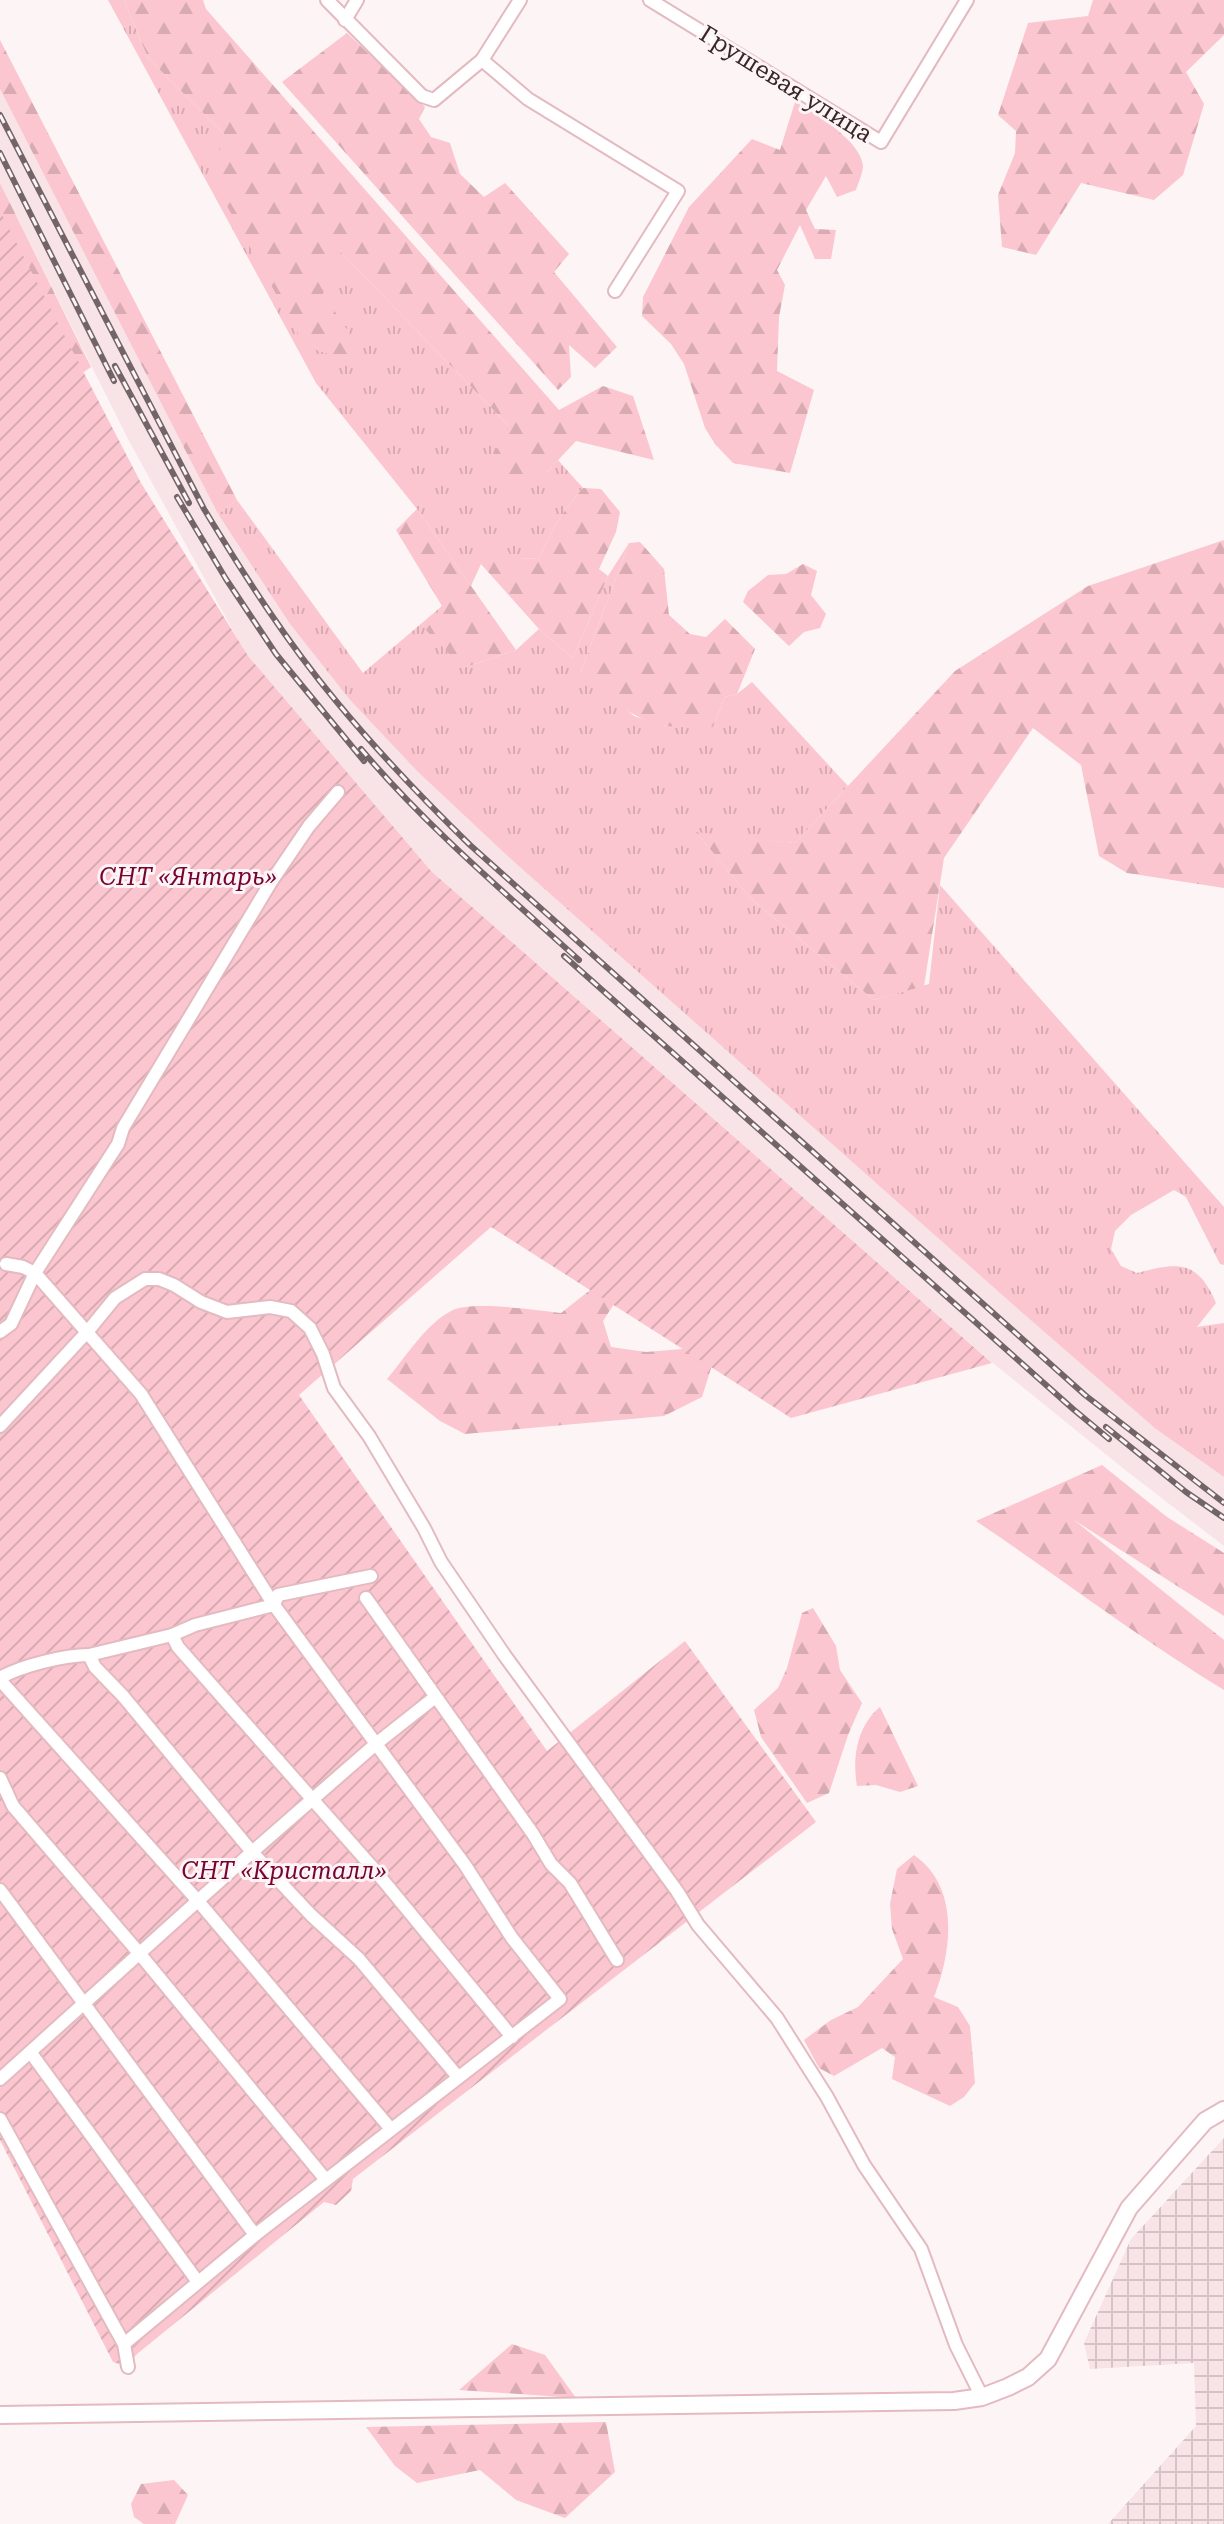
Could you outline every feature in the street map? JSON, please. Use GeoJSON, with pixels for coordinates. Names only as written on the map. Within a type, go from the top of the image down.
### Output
{"type":"FeatureCollection","features":[{"type":"Feature","properties":{"kind":"main road"},"geometry":{"type":"LineString","coordinates":[[0,2415],[954,2401],[982,2397],[1028,2377],[1048,2359],[1129,2208],[1205,2121],[1224,2110]]}},
{"type":"Feature","properties":{"kind":"street"},"geometry":{"type":"LineString","coordinates":[[327,0],[422,96],[434,100],[482,60],[520,0]]}},
{"type":"Feature","properties":{"kind":"street"},"geometry":{"type":"LineString","coordinates":[[345,20],[357,0]]}},
{"type":"Feature","properties":{"kind":"street","name":"Грушевая улица"},"geometry":{"type":"LineString","coordinates":[[650,0],[881,142],[967,0]]}},
{"type":"Feature","properties":{"kind":"street"},"geometry":{"type":"LineString","coordinates":[[482,60],[528,99],[678,191],[615,291]]}},
{"type":"Feature","properties":{"kind":"street"},"geometry":{"type":"LineString","coordinates":[[0,1332],[11,1324],[35,1273],[118,1144],[123,1128],[271,882],[309,826],[338,792]]}},
{"type":"Feature","properties":{"kind":"street"},"geometry":{"type":"LineString","coordinates":[[6,1264],[35,1273],[141,1394],[274,1605],[465,1865],[512,1938],[560,1999],[390,2128],[124,2344]]}},
{"type":"Feature","properties":{"kind":"street"},"geometry":{"type":"LineString","coordinates":[[0,1426],[115,1298],[145,1279],[159,1279],[216,1309],[238,1312],[278,1308],[291,1311],[310,1328],[323,1354],[334,1388],[369,1436],[474,1613],[625,1818],[698,1925],[777,2018],[827,2097],[864,2165],[921,2249],[956,2345],[982,2397]]}},
{"type":"Feature","properties":{"kind":"street"},"geometry":{"type":"LineString","coordinates":[[274,1605],[278,1595],[371,1576]]}},
{"type":"Feature","properties":{"kind":"street"},"geometry":{"type":"LineString","coordinates":[[366,1598],[551,1864],[570,1883],[617,1960]]}},
{"type":"Feature","properties":{"kind":"street"},"geometry":{"type":"LineString","coordinates":[[274,1605],[195,1625],[172,1635],[62,1659],[0,1679],[198,1901],[390,2128]]}},
{"type":"Feature","properties":{"kind":"street"},"geometry":{"type":"LineString","coordinates":[[172,1635],[178,1647],[373,1868],[512,2037]]}},
{"type":"Feature","properties":{"kind":"street"},"geometry":{"type":"LineString","coordinates":[[89,1655],[95,1667],[123,1696],[252,1852],[311,1915],[359,1959],[458,2077]]}},
{"type":"Feature","properties":{"kind":"street"},"geometry":{"type":"LineString","coordinates":[[0,2079],[252,1852],[377,1743],[434,1698]]}},
{"type":"Feature","properties":{"kind":"street"},"geometry":{"type":"LineString","coordinates":[[0,1778],[13,1806],[326,2180]]}},
{"type":"Feature","properties":{"kind":"street"},"geometry":{"type":"LineString","coordinates":[[0,1890],[255,2235]]}},
{"type":"Feature","properties":{"kind":"street"},"geometry":{"type":"LineString","coordinates":[[31,2053],[198,2282]]}},
{"type":"Feature","properties":{"kind":"street"},"geometry":{"type":"LineString","coordinates":[[0,2119],[124,2344],[128,2367]]}},
{"type":"Feature","properties":{"kind":"shaded area"},"geometry":{"type":"Polygon","coordinates":[[[0,89],[218,514],[290,624],[350,700],[418,772],[512,860],[1156,1429],[1224,1477],[1224,1546],[988,1359],[430,870],[247,656],[128,439],[0,183],[0,89]]]}},
{"type":"Feature","properties":{"kind":"shaded area"},"geometry":{"type":"Polygon","coordinates":[[[1224,2138],[1224,2524],[1108,2524],[1196,2426],[1194,2363],[1090,2369],[1084,2343],[1131,2239],[1224,2138]]]}},
{"type":"Feature","properties":{"kind":"green space"},"geometry":{"type":"Polygon","coordinates":[[[108,0],[124,0],[148,58],[225,135],[322,294],[338,249],[509,426],[547,472],[558,460],[583,488],[558,522],[539,559],[519,558],[481,564],[471,586],[417,509],[316,383],[108,0]]]}},
{"type":"Feature","properties":{"kind":"green space"},"geometry":{"type":"Polygon","coordinates":[[[124,0],[203,0],[206,9],[559,410],[603,386],[633,396],[654,460],[576,441],[547,472],[507,491],[492,457],[509,426],[339,250],[323,294],[359,347],[348,361],[305,346],[212,179],[224,134],[148,58],[124,0]]]}},
{"type":"Feature","properties":{"kind":"green space"},"geometry":{"type":"Polygon","coordinates":[[[1093,0],[1224,0],[1224,35],[1186,72],[1204,104],[1183,175],[1154,200],[1081,183],[1036,255],[1002,247],[998,195],[1015,153],[1016,131],[998,115],[1028,23],[1088,16],[1093,0]]]}},
{"type":"Feature","properties":{"kind":"green space"},"geometry":{"type":"Polygon","coordinates":[[[347,33],[425,107],[419,119],[431,137],[450,143],[460,174],[484,197],[505,183],[569,254],[554,272],[617,347],[595,368],[569,345],[571,377],[558,390],[282,82],[347,33]]]}},
{"type":"Feature","properties":{"kind":"green space"},"geometry":{"type":"Polygon","coordinates":[[[0,40],[237,500],[218,514],[0,89],[0,40]]]}},
{"type":"Feature","properties":{"kind":"green space"},"geometry":{"type":"Polygon","coordinates":[[[795,102],[825,120],[846,138],[863,166],[856,190],[837,197],[826,176],[806,210],[815,229],[836,230],[831,259],[815,259],[800,225],[777,270],[785,285],[779,317],[777,371],[814,390],[790,473],[733,463],[715,444],[705,428],[684,364],[671,344],[642,316],[643,297],[689,207],[752,139],[780,150],[795,102]]]}},
{"type":"Feature","properties":{"kind":"green space"},"geometry":{"type":"Polygon","coordinates":[[[0,183],[91,367],[62,387],[0,266],[0,183]]]}},
{"type":"Feature","properties":{"kind":"green space","name":"СНТ «Кристалл»"},"geometry":{"type":"Polygon","coordinates":[[[0,211],[141,483],[248,656],[431,871],[992,1363],[791,1418],[491,1227],[299,1395],[547,1751],[685,1641],[816,1822],[353,2179],[351,2191],[336,2205],[324,2202],[126,2366],[113,2362],[0,2140],[0,211]]]}},
{"type":"Feature","properties":{"kind":"green space"},"geometry":{"type":"Polygon","coordinates":[[[583,488],[601,489],[620,512],[616,532],[599,569],[608,576],[573,658],[539,629],[481,564],[497,546],[519,558],[539,559],[558,522],[583,488]]]}},
{"type":"Feature","properties":{"kind":"green space"},"geometry":{"type":"Polygon","coordinates":[[[237,500],[363,673],[442,606],[463,668],[516,650],[539,629],[573,658],[608,576],[629,543],[581,671],[634,716],[666,726],[713,727],[725,697],[737,694],[752,682],[848,786],[795,843],[697,833],[752,900],[874,1000],[929,984],[940,885],[1224,1207],[1224,1265],[1220,1264],[1186,1197],[1174,1190],[1131,1215],[1115,1231],[1111,1249],[1121,1266],[1137,1273],[1175,1266],[1194,1272],[1202,1279],[1216,1303],[1197,1327],[1224,1323],[1224,1477],[1156,1429],[1017,1308],[512,860],[418,772],[350,700],[290,624],[218,514],[237,500]]]}},
{"type":"Feature","properties":{"kind":"green space"},"geometry":{"type":"Polygon","coordinates":[[[417,509],[516,650],[463,668],[426,630],[442,606],[396,530],[417,509]]]}},
{"type":"Feature","properties":{"kind":"green space"},"geometry":{"type":"Polygon","coordinates":[[[1224,540],[1224,888],[1127,873],[1099,856],[1081,765],[1033,728],[944,858],[924,986],[874,1000],[752,900],[696,832],[795,843],[955,671],[1088,586],[1224,540]]]}},
{"type":"Feature","properties":{"kind":"green space"},"geometry":{"type":"Polygon","coordinates":[[[640,542],[664,569],[669,615],[690,634],[706,637],[725,619],[755,649],[737,694],[725,697],[713,727],[667,726],[642,719],[609,698],[581,671],[629,543],[640,542]]]}},
{"type":"Feature","properties":{"kind":"green space"},"geometry":{"type":"Polygon","coordinates":[[[803,564],[817,571],[811,595],[826,614],[820,628],[804,632],[789,646],[743,602],[748,591],[768,575],[786,574],[803,564]]]}},
{"type":"Feature","properties":{"kind":"green space"},"geometry":{"type":"Polygon","coordinates":[[[613,1272],[625,1287],[603,1321],[611,1347],[646,1352],[718,1346],[702,1397],[664,1416],[465,1434],[440,1421],[387,1379],[425,1332],[453,1310],[490,1306],[561,1313],[613,1272]]]}},
{"type":"Feature","properties":{"kind":"green space"},"geometry":{"type":"Polygon","coordinates":[[[1102,1465],[1167,1517],[1224,1553],[1224,1616],[1074,1520],[1224,1640],[1224,1690],[976,1521],[1102,1465]]]}},
{"type":"Feature","properties":{"kind":"green space"},"geometry":{"type":"Polygon","coordinates":[[[813,1608],[836,1646],[840,1670],[862,1703],[829,1793],[807,1803],[761,1737],[754,1710],[778,1688],[787,1668],[802,1613],[813,1608]]]}},
{"type":"Feature","properties":{"kind":"green space"},"geometry":{"type":"Polygon","coordinates":[[[880,1707],[918,1786],[900,1792],[876,1785],[857,1786],[855,1765],[858,1743],[866,1723],[880,1707]]]}},
{"type":"Feature","properties":{"kind":"green space"},"geometry":{"type":"Polygon","coordinates":[[[914,1855],[929,1868],[939,1884],[948,1921],[945,1960],[934,1997],[958,2007],[970,2026],[975,2083],[964,2097],[950,2106],[892,2079],[895,2057],[882,2048],[834,2076],[819,2068],[804,2040],[831,2020],[858,2007],[903,1959],[892,1929],[890,1904],[897,1869],[914,1855]]]}},
{"type":"Feature","properties":{"kind":"green space"},"geometry":{"type":"Polygon","coordinates":[[[512,2344],[545,2355],[576,2398],[459,2390],[512,2344]]]}},
{"type":"Feature","properties":{"kind":"green space"},"geometry":{"type":"Polygon","coordinates":[[[606,2422],[615,2472],[565,2518],[516,2500],[480,2470],[417,2483],[395,2466],[366,2427],[606,2422]]]}},
{"type":"Feature","properties":{"kind":"green space"},"geometry":{"type":"Polygon","coordinates":[[[174,2480],[188,2495],[175,2524],[144,2524],[134,2517],[131,2504],[141,2484],[174,2480]]]}},
{"type":"Feature","properties":{"kind":"railway"},"geometry":{"type":"LineString","coordinates":[[0,115],[204,509],[283,631],[368,739],[470,845],[1085,1395],[1224,1503]]}},
{"type":"Feature","properties":{"kind":"railway"},"geometry":{"type":"LineString","coordinates":[[0,153],[114,381]]}},
{"type":"Feature","properties":{"kind":"railway"},"geometry":{"type":"LineString","coordinates":[[115,366],[189,503]]}},
{"type":"Feature","properties":{"kind":"railway"},"geometry":{"type":"LineString","coordinates":[[177,497],[276,654],[364,761]]}},
{"type":"Feature","properties":{"kind":"railway"},"geometry":{"type":"LineString","coordinates":[[361,749],[439,832],[579,960]]}},
{"type":"Feature","properties":{"kind":"railway"},"geometry":{"type":"LineString","coordinates":[[564,956],[1109,1439]]}},
{"type":"Feature","properties":{"kind":"railway"},"geometry":{"type":"LineString","coordinates":[[1106,1427],[1186,1492],[1224,1518]]}},
{"type":"Feature","properties":{"kind":"park label","name":"СНТ «Янтарь»"},"geometry":{"type":"Point","coordinates":[188,877]}}]}
